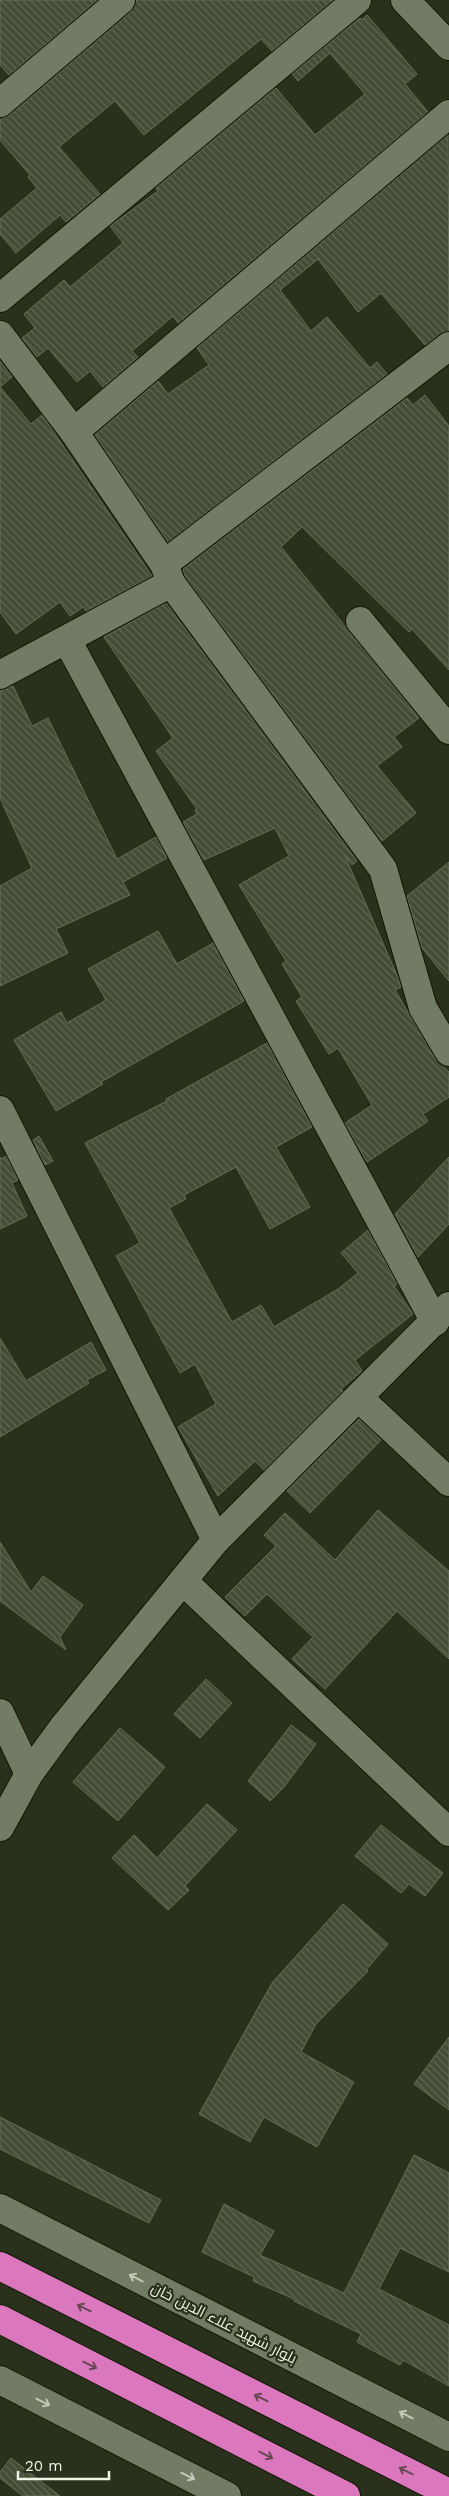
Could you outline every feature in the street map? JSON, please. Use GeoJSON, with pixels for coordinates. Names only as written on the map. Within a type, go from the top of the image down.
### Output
{"type":"FeatureCollection","features":[{"type":"Feature","properties":{"kind":"highway"},"geometry":{"type":"LineString","coordinates":[[0,2266],[449,2493]]}},
{"type":"Feature","properties":{"kind":"highway"},"geometry":{"type":"LineString","coordinates":[[0,2319],[346,2496]]}},
{"type":"Feature","properties":{"kind":"street"},"geometry":{"type":"LineString","coordinates":[[0,103],[121,0]]}},
{"type":"Feature","properties":{"kind":"street"},"geometry":{"type":"LineString","coordinates":[[0,298],[356,0]]}},
{"type":"Feature","properties":{"kind":"street"},"geometry":{"type":"LineString","coordinates":[[405,0],[449,46]]}},
{"type":"Feature","properties":{"kind":"street"},"geometry":{"type":"LineString","coordinates":[[74,432],[449,114]]}},
{"type":"Feature","properties":{"kind":"street"},"geometry":{"type":"LineString","coordinates":[[0,334],[74,432],[167,574],[383,869],[423,1008],[449,1052]]}},
{"type":"Feature","properties":{"kind":"street"},"geometry":{"type":"LineString","coordinates":[[3,665],[67,640],[167,574],[449,346]]}},
{"type":"Feature","properties":{"kind":"street"},"geometry":{"type":"LineString","coordinates":[[360,621],[449,730]]}},
{"type":"Feature","properties":{"kind":"street"},"geometry":{"type":"LineString","coordinates":[[0,1827],[29,1774],[64,1726],[216,1540],[442,1314],[67,640]]}},
{"type":"Feature","properties":{"kind":"street"},"geometry":{"type":"LineString","coordinates":[[0,1110],[216,1540]]}},
{"type":"Feature","properties":{"kind":"street"},"geometry":{"type":"LineString","coordinates":[[359,1398],[449,1482]]}},
{"type":"Feature","properties":{"kind":"street"},"geometry":{"type":"LineString","coordinates":[[183,1581],[449,1832]]}},
{"type":"Feature","properties":{"kind":"street"},"geometry":{"type":"LineString","coordinates":[[0,1713],[29,1774]]}},
{"type":"Feature","properties":{"kind":"street","name":"بلوار شهید علاء الدین خان"},"geometry":{"type":"LineString","coordinates":[[0,2208],[449,2437]]}},
{"type":"Feature","properties":{"kind":"street"},"geometry":{"type":"LineString","coordinates":[[0,2380],[227,2496]]}},
{"type":"Feature","properties":{"kind":"building"},"geometry":{"type":"Polygon","coordinates":[[[0,0],[97,0],[9,75],[0,65],[0,0]]]}},
{"type":"Feature","properties":{"kind":"building"},"geometry":{"type":"Polygon","coordinates":[[[136,0],[333,0],[272,51],[261,39],[144,135],[115,101],[59,147],[100,194],[66,222],[60,215],[16,253],[0,234],[0,219],[37,188],[28,177],[30,175],[0,140],[0,120],[10,115],[131,12],[136,0]]]}},
{"type":"Feature","properties":{"kind":"building"},"geometry":{"type":"Polygon","coordinates":[[[367,15],[417,74],[405,84],[428,112],[178,323],[173,316],[132,351],[138,357],[103,387],[90,371],[77,382],[48,348],[37,357],[22,338],[35,328],[24,314],[64,280],[70,287],[123,243],[110,226],[158,191],[156,188],[276,88],[315,135],[365,94],[330,53],[298,81],[292,74],[360,18],[362,20],[367,15]]]}},
{"type":"Feature","properties":{"kind":"building"},"geometry":{"type":"Polygon","coordinates":[[[448,135],[449,331],[440,334],[425,345],[381,293],[358,312],[318,259],[280,290],[311,331],[327,317],[370,368],[377,362],[387,374],[168,542],[95,435],[158,381],[168,394],[209,365],[197,348],[448,135]]]}},
{"type":"Feature","properties":{"kind":"building"},"geometry":{"type":"Polygon","coordinates":[[[0,361],[12,377],[0,387],[0,361]]]}},
{"type":"Feature","properties":{"kind":"building"},"geometry":{"type":"Polygon","coordinates":[[[0,387],[31,424],[42,415],[152,576],[86,611],[83,607],[70,616],[60,602],[16,634],[0,612],[0,387]]]}},
{"type":"Feature","properties":{"kind":"building"},"geometry":{"type":"Polygon","coordinates":[[[425,395],[449,426],[449,670],[412,629],[409,632],[302,527],[281,547],[419,718],[394,737],[402,747],[377,766],[416,813],[382,841],[185,576],[183,569],[407,398],[413,405],[425,395]]]}},
{"type":"Feature","properties":{"kind":"building"},"geometry":{"type":"Polygon","coordinates":[[[166,603],[357,861],[352,865],[345,856],[399,980],[401,987],[395,990],[436,1060],[449,1072],[449,1097],[423,1114],[428,1121],[367,1162],[345,1123],[372,1105],[338,1048],[329,1054],[296,1001],[302,997],[282,964],[286,961],[239,885],[289,856],[275,828],[204,860],[183,822],[197,814],[195,810],[197,809],[156,751],[173,738],[104,637],[166,603]]]}},
{"type":"Feature","properties":{"kind":"building"},"geometry":{"type":"Polygon","coordinates":[[[13,686],[32,726],[48,718],[117,859],[156,837],[167,858],[123,882],[130,895],[56,929],[68,953],[0,986],[0,886],[32,868],[0,798],[0,691],[13,686]]]}},
{"type":"Feature","properties":{"kind":"building"},"geometry":{"type":"Polygon","coordinates":[[[449,862],[449,981],[422,948],[407,896],[449,862]]]}},
{"type":"Feature","properties":{"kind":"building"},"geometry":{"type":"Polygon","coordinates":[[[158,931],[177,964],[213,943],[244,1001],[101,1082],[103,1084],[56,1111],[14,1040],[61,1012],[67,1023],[106,1000],[88,969],[158,931]]]}},
{"type":"Feature","properties":{"kind":"building"},"geometry":{"type":"Polygon","coordinates":[[[267,1043],[312,1127],[276,1147],[310,1207],[270,1229],[236,1167],[184,1195],[186,1199],[169,1208],[232,1322],[261,1305],[274,1327],[338,1289],[358,1273],[341,1253],[368,1230],[397,1284],[394,1286],[413,1314],[355,1360],[362,1371],[341,1389],[343,1391],[264,1470],[255,1461],[218,1496],[178,1427],[216,1404],[195,1364],[180,1373],[116,1256],[140,1243],[85,1143],[167,1101],[166,1099],[267,1043]]]}},
{"type":"Feature","properties":{"kind":"building"},"geometry":{"type":"Polygon","coordinates":[[[39,1136],[53,1161],[45,1165],[33,1140],[39,1136]]]}},
{"type":"Feature","properties":{"kind":"building"},"geometry":{"type":"Polygon","coordinates":[[[6,1156],[18,1180],[12,1183],[27,1216],[0,1229],[0,1157],[1,1159],[6,1156]]]}},
{"type":"Feature","properties":{"kind":"building"},"geometry":{"type":"Polygon","coordinates":[[[449,1157],[449,1224],[418,1257],[395,1214],[449,1157]]]}},
{"type":"Feature","properties":{"kind":"building"},"geometry":{"type":"Polygon","coordinates":[[[0,1338],[26,1381],[91,1342],[106,1370],[87,1380],[89,1383],[0,1437],[0,1338]]]}},
{"type":"Feature","properties":{"kind":"building"},"geometry":{"type":"Polygon","coordinates":[[[359,1419],[381,1440],[310,1513],[287,1491],[359,1419]]]}},
{"type":"Feature","properties":{"kind":"building"},"geometry":{"type":"Polygon","coordinates":[[[378,1510],[449,1571],[449,1659],[397,1611],[325,1689],[292,1659],[313,1637],[267,1594],[245,1616],[225,1597],[276,1546],[264,1535],[285,1513],[335,1560],[378,1510]]]}},
{"type":"Feature","properties":{"kind":"building"},"geometry":{"type":"Polygon","coordinates":[[[0,1542],[31,1592],[43,1576],[83,1605],[60,1637],[66,1650],[0,1601],[0,1542]]]}},
{"type":"Feature","properties":{"kind":"building"},"geometry":{"type":"Polygon","coordinates":[[[206,1679],[232,1703],[200,1738],[174,1714],[206,1679]]]}},
{"type":"Feature","properties":{"kind":"building"},"geometry":{"type":"Polygon","coordinates":[[[291,1725],[316,1744],[284,1787],[270,1801],[248,1781],[291,1725]]]}},
{"type":"Feature","properties":{"kind":"building"},"geometry":{"type":"Polygon","coordinates":[[[120,1728],[165,1767],[118,1821],[73,1782],[120,1728]]]}},
{"type":"Feature","properties":{"kind":"building"},"geometry":{"type":"Polygon","coordinates":[[[207,1804],[237,1830],[185,1886],[189,1890],[168,1910],[112,1858],[134,1835],[157,1858],[207,1804]]]}},
{"type":"Feature","properties":{"kind":"building"},"geometry":{"type":"Polygon","coordinates":[[[381,1825],[443,1873],[425,1896],[409,1884],[401,1893],[355,1856],[381,1825]]]}},
{"type":"Feature","properties":{"kind":"building"},"geometry":{"type":"Polygon","coordinates":[[[343,1904],[388,1944],[366,1970],[368,1971],[316,2024],[301,2052],[354,2082],[317,2147],[264,2117],[250,2142],[199,2114],[272,1983],[343,1904]]]}},
{"type":"Feature","properties":{"kind":"building"},"geometry":{"type":"Polygon","coordinates":[[[449,2037],[449,2110],[414,2084],[449,2037]]]}},
{"type":"Feature","properties":{"kind":"building"},"geometry":{"type":"Polygon","coordinates":[[[0,2117],[161,2200],[149,2223],[0,2149],[0,2117]]]}},
{"type":"Feature","properties":{"kind":"building"},"geometry":{"type":"Polygon","coordinates":[[[414,2155],[449,2173],[449,2272],[400,2248],[379,2289],[449,2325],[449,2386],[403,2360],[400,2365],[357,2342],[361,2334],[294,2301],[294,2299],[253,2281],[254,2277],[202,2252],[224,2204],[274,2231],[260,2255],[344,2293],[414,2155]]]}},
{"type":"Feature","properties":{"kind":"building"},"geometry":{"type":"Polygon","coordinates":[[[11,2458],[60,2496],[23,2496],[0,2478],[0,2472],[11,2458]]]}}]}
